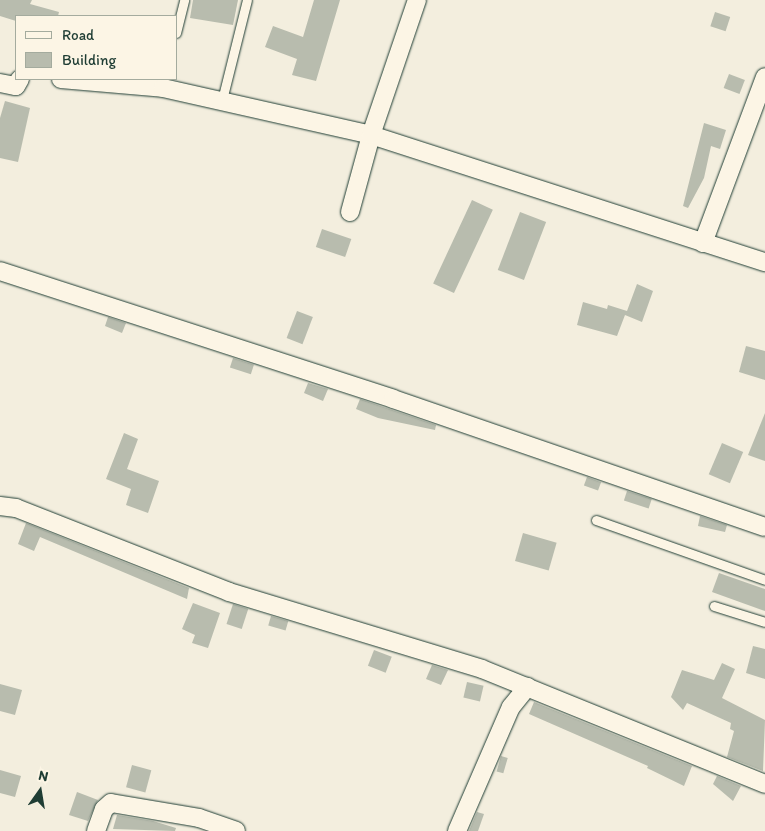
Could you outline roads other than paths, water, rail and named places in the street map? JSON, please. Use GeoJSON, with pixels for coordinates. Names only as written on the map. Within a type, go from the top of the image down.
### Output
{"type":"FeatureCollection","features":[{"type":"Feature","properties":{"kind":"street"},"geometry":{"type":"LineString","coordinates":[[350,212],[371,135],[417,0]]}},
{"type":"Feature","properties":{"kind":"street"},"geometry":{"type":"LineString","coordinates":[[703,243],[765,77]]}},
{"type":"Feature","properties":{"kind":"street"},"geometry":{"type":"LineString","coordinates":[[0,83],[16,86],[19,80]]}},
{"type":"Feature","properties":{"kind":"street"},"geometry":{"type":"LineString","coordinates":[[87,80],[164,83],[222,100],[371,135],[765,262]]}},
{"type":"Feature","properties":{"kind":"street"},"geometry":{"type":"LineString","coordinates":[[0,271],[393,399],[765,527]]}},
{"type":"Feature","properties":{"kind":"street"},"geometry":{"type":"LineString","coordinates":[[0,506],[16,508],[230,592],[482,669],[765,784]]}},
{"type":"Feature","properties":{"kind":"street"},"geometry":{"type":"LineString","coordinates":[[458,831],[511,707],[527,687]]}},
{"type":"Feature","properties":{"kind":"street"},"geometry":{"type":"LineString","coordinates":[[96,831],[104,810],[111,803],[199,818],[236,831]]}},
{"type":"Feature","properties":{"kind":"lane"},"geometry":{"type":"LineString","coordinates":[[178,25],[184,0]]}},
{"type":"Feature","properties":{"kind":"lane"},"geometry":{"type":"LineString","coordinates":[[222,100],[247,0]]}},
{"type":"Feature","properties":{"kind":"lane"},"geometry":{"type":"LineString","coordinates":[[596,520],[765,580]]}},
{"type":"Feature","properties":{"kind":"lane"},"geometry":{"type":"LineString","coordinates":[[714,606],[765,622]]}}]}
